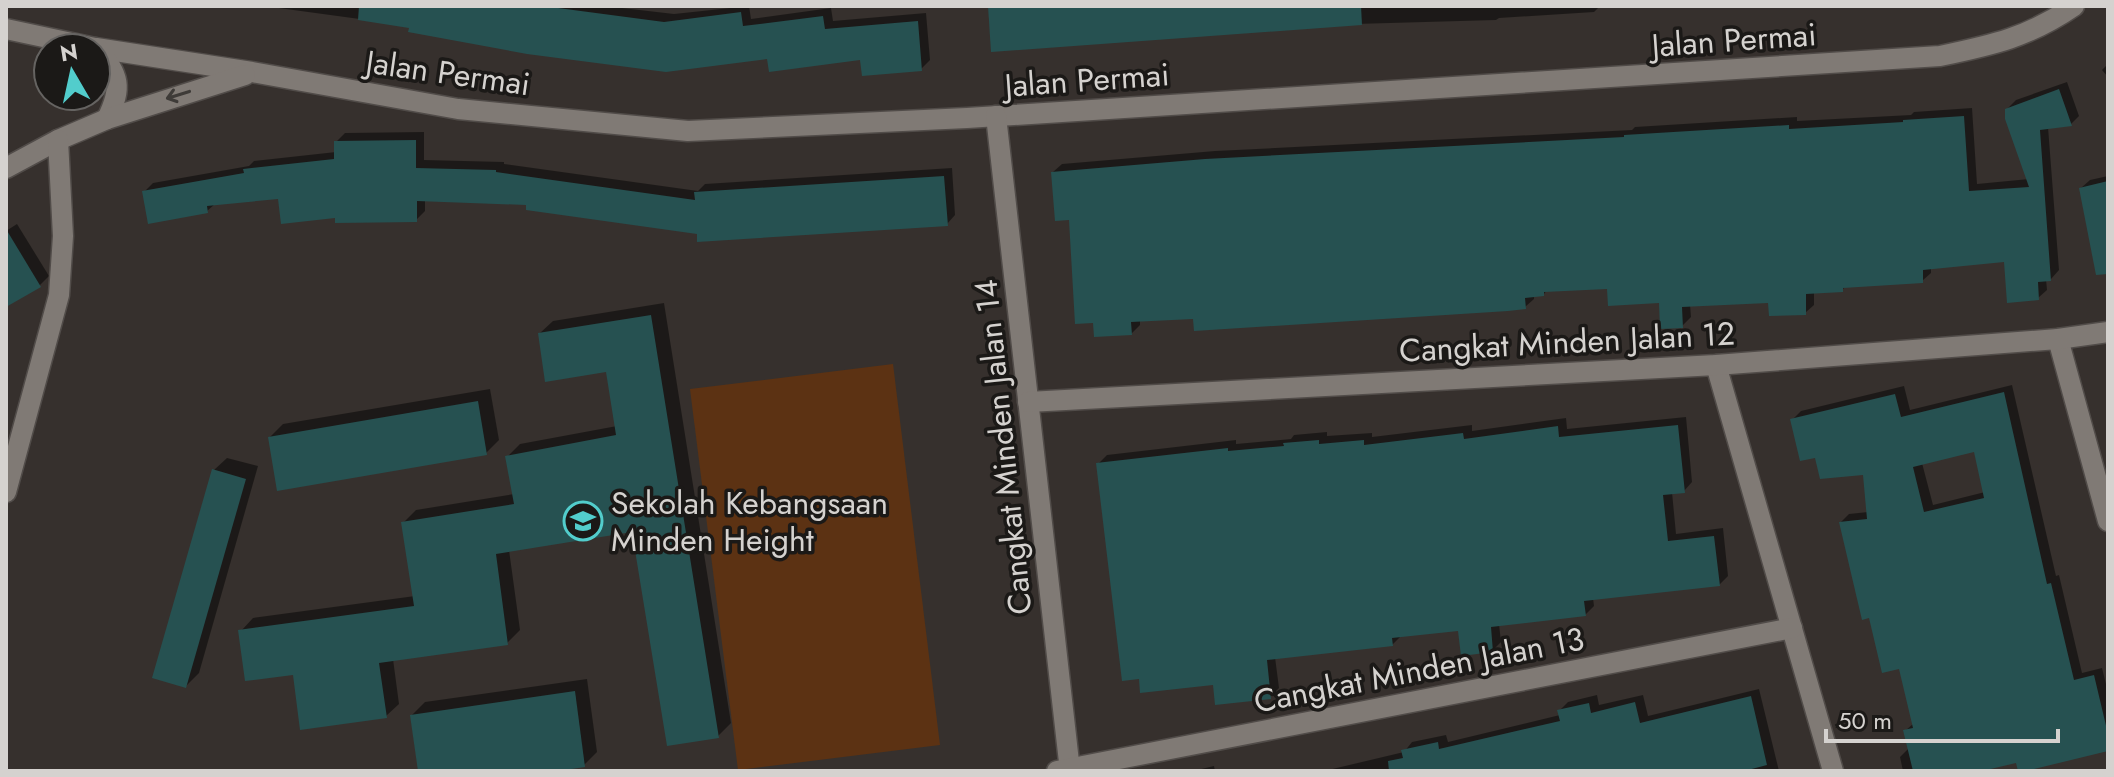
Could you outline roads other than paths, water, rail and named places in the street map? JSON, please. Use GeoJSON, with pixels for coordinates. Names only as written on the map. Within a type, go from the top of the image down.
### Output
{"type":"FeatureCollection","features":[{"type":"Feature","properties":{"kind":"street","name":"Jalan Permai"},"geometry":{"type":"LineString","coordinates":[[112,50],[458,109],[688,131],[996,116],[1940,56],[2005,42],[2050,23],[2074,6]]}},
{"type":"Feature","properties":{"kind":"street","name":"Jalan Permai"},"geometry":{"type":"LineString","coordinates":[[6,29],[32,34]]}},
{"type":"Feature","properties":{"kind":"street"},"geometry":{"type":"LineString","coordinates":[[112,68],[118,85],[112,109]]}},
{"type":"Feature","properties":{"kind":"street"},"geometry":{"type":"LineString","coordinates":[[6,168],[58,140],[107,119],[252,72]]}},
{"type":"Feature","properties":{"kind":"street"},"geometry":{"type":"LineString","coordinates":[[107,119],[110,112]]}},
{"type":"Feature","properties":{"kind":"street","name":"Cangkat Minden Jalan 14"},"geometry":{"type":"LineString","coordinates":[[996,116],[1066,770]]}},
{"type":"Feature","properties":{"kind":"street"},"geometry":{"type":"LineString","coordinates":[[6,492],[59,295],[63,236],[58,140]]}},
{"type":"Feature","properties":{"kind":"street","name":"Cangkat Minden Jalan 12"},"geometry":{"type":"LineString","coordinates":[[1028,402],[1716,365],[2058,339],[2108,332]]}},
{"type":"Feature","properties":{"kind":"street"},"geometry":{"type":"LineString","coordinates":[[2058,339],[2108,521]]}},
{"type":"Feature","properties":{"kind":"street"},"geometry":{"type":"LineString","coordinates":[[1716,365],[1833,771]]}},
{"type":"Feature","properties":{"kind":"street","name":"Cangkat Minden Jalan 13"},"geometry":{"type":"LineString","coordinates":[[1066,770],[1792,628]]}},
{"type":"Feature","properties":{"kind":"place","name":"Sekolah Kebangsaan Minden Height"},"geometry":{"type":"Point","coordinates":[583,521]}}]}
